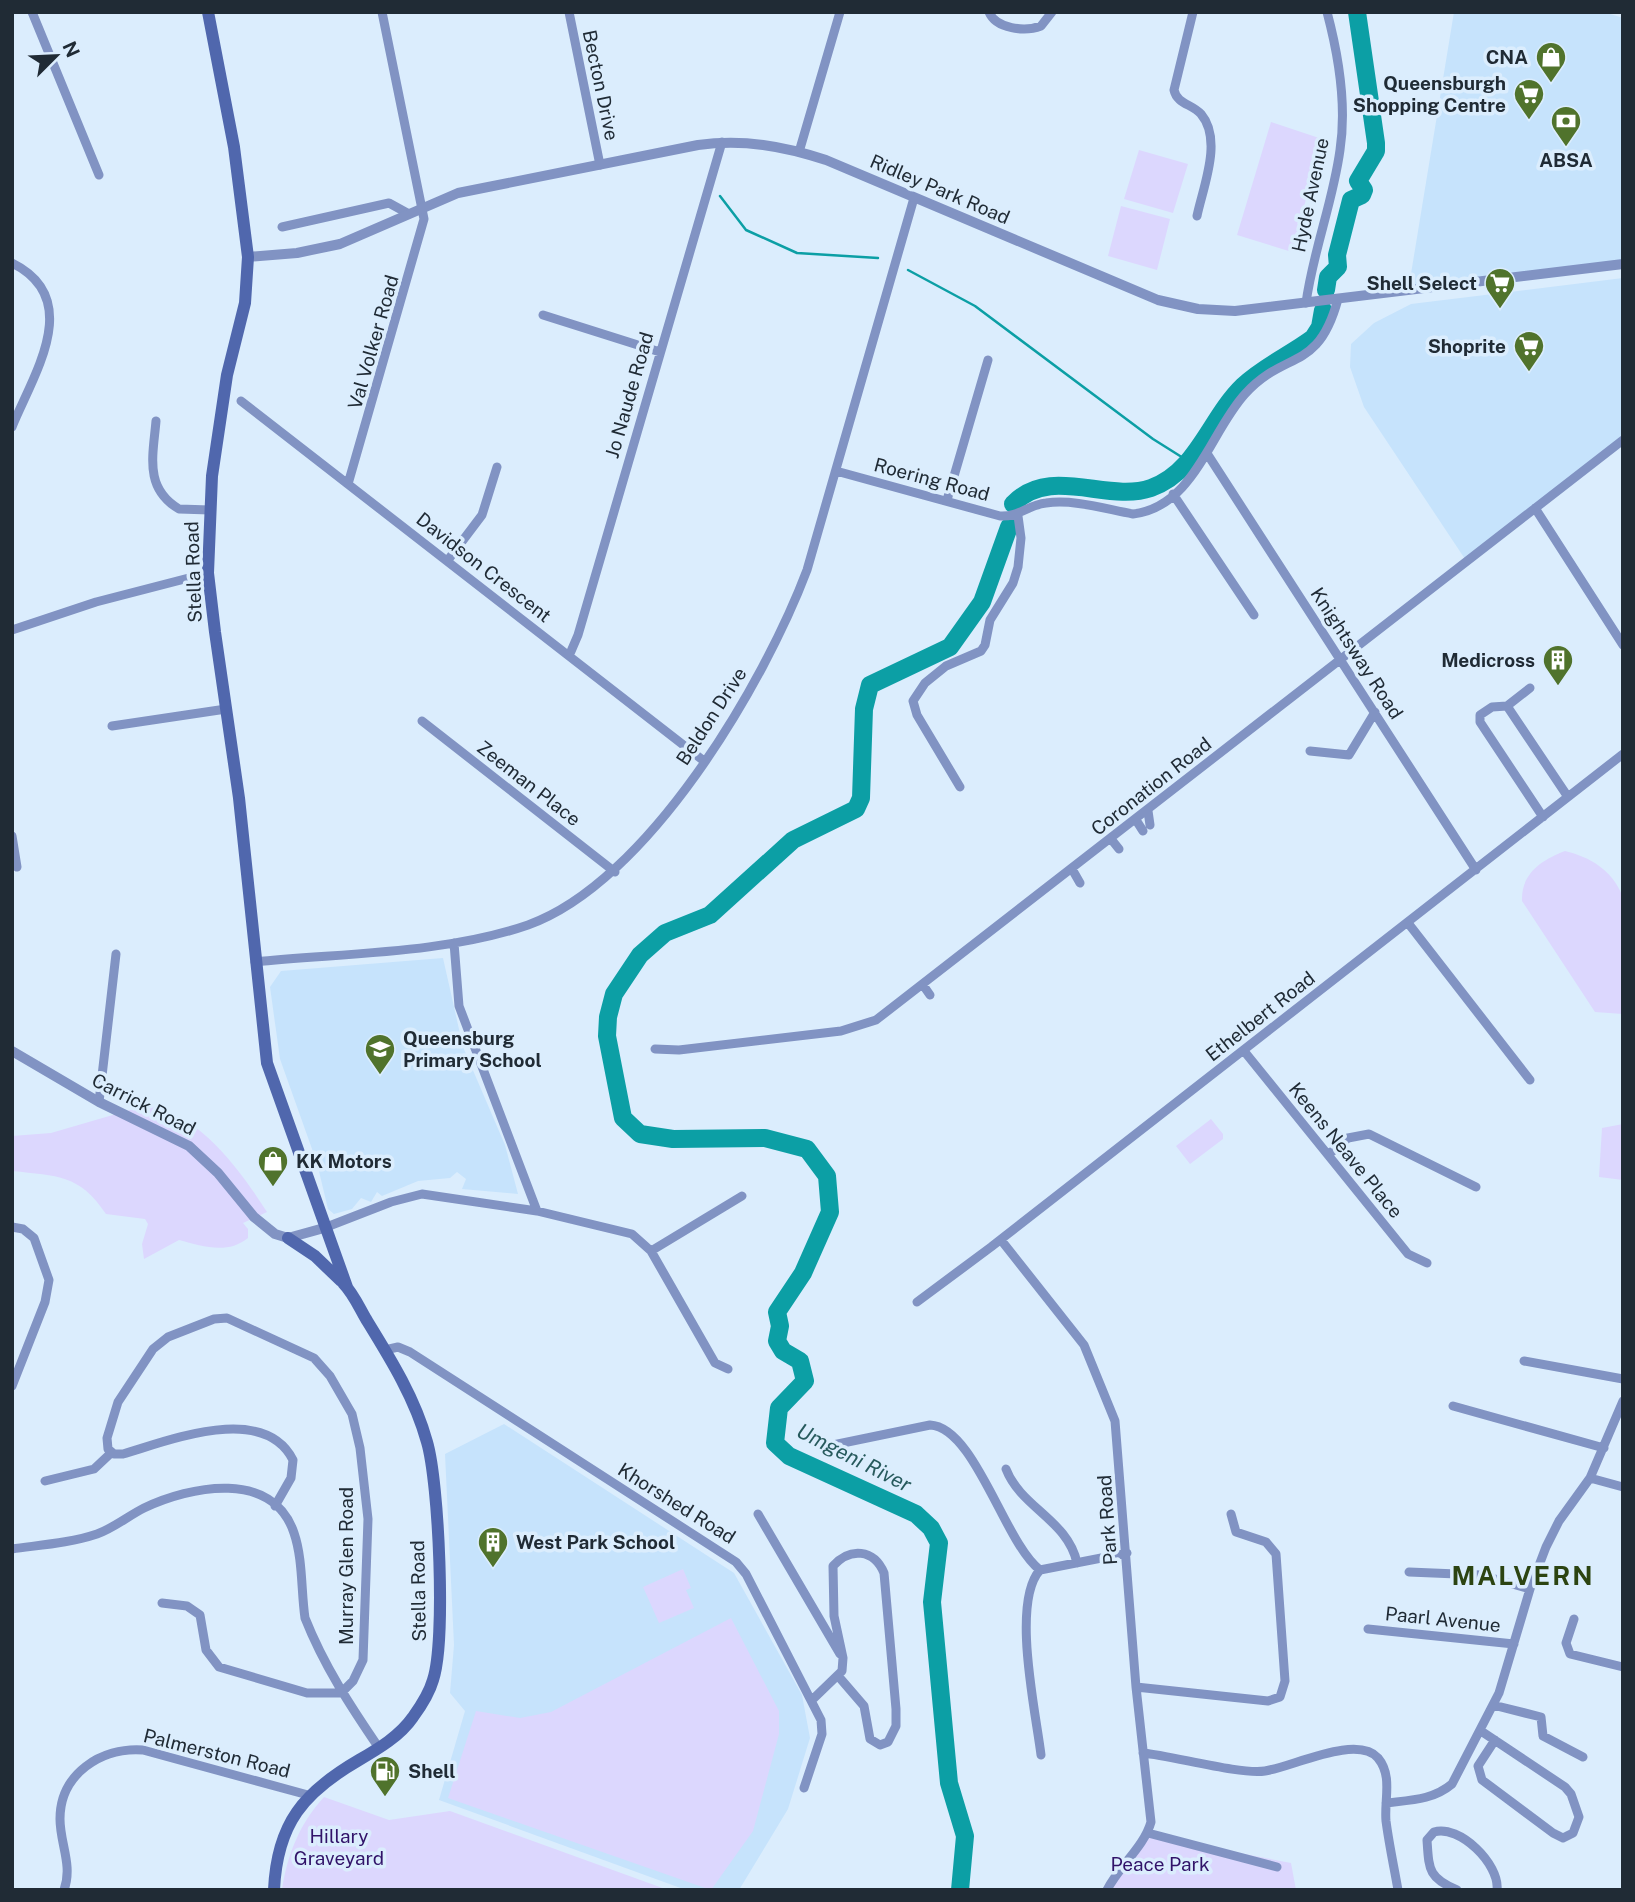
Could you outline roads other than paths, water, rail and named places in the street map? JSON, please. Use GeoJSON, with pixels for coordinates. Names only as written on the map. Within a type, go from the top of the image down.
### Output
{"type":"FeatureCollection","features":[{"type":"Feature","properties":{"kind":"main road","name":"Stella Road"},"geometry":{"type":"LineString","coordinates":[[208,12],[234,147],[248,257],[245,303],[219,425],[210,510],[208,573],[239,798],[267,1063],[290,1130],[289,1140],[320,1229],[344,1284],[385,1350],[415,1409],[428,1444],[435,1504],[440,1635],[433,1679],[411,1721],[379,1748],[330,1777],[308,1795],[288,1825],[279,1854],[274,1890]]}},
{"type":"Feature","properties":{"kind":"main road"},"geometry":{"type":"LineString","coordinates":[[288,1238],[344,1284]]}},
{"type":"Feature","properties":{"kind":"street"},"geometry":{"type":"LineString","coordinates":[[32,12],[99,174]]}},
{"type":"Feature","properties":{"kind":"street","name":"Val Volker Road"},"geometry":{"type":"LineString","coordinates":[[348,484],[422,233],[421,208],[382,12]]}},
{"type":"Feature","properties":{"kind":"street","name":"Becton Drive"},"geometry":{"type":"LineString","coordinates":[[569,12],[600,164]]}},
{"type":"Feature","properties":{"kind":"street"},"geometry":{"type":"LineString","coordinates":[[799,152],[840,12]]}},
{"type":"Feature","properties":{"kind":"street"},"geometry":{"type":"LineString","coordinates":[[989,12],[998,24],[1026,29],[1041,26],[1052,12]]}},
{"type":"Feature","properties":{"kind":"street"},"geometry":{"type":"LineString","coordinates":[[1193,12],[1174,90],[1177,98],[1202,115],[1210,134],[1211,149],[1197,216]]}},
{"type":"Feature","properties":{"kind":"street","name":"Hyde Avenue"},"geometry":{"type":"LineString","coordinates":[[1306,303],[1340,151],[1343,123],[1341,80],[1326,12]]}},
{"type":"Feature","properties":{"kind":"street","name":"Ridley Park Road"},"geometry":{"type":"LineString","coordinates":[[248,257],[322,249],[359,238],[458,193],[722,142],[753,142],[799,152],[1178,305],[1235,311],[1623,264]]}},
{"type":"Feature","properties":{"kind":"street","name":"Jo Naude Road"},"geometry":{"type":"LineString","coordinates":[[569,656],[578,635],[722,142]]}},
{"type":"Feature","properties":{"kind":"street","name":"Beldon Drive"},"geometry":{"type":"LineString","coordinates":[[255,962],[485,938],[531,924],[572,902],[630,857],[704,761],[759,677],[789,616],[836,471],[914,198]]}},
{"type":"Feature","properties":{"kind":"street"},"geometry":{"type":"LineString","coordinates":[[282,227],[389,203],[410,214]]}},
{"type":"Feature","properties":{"kind":"street"},"geometry":{"type":"LineString","coordinates":[[12,262],[34,278],[48,303],[52,319],[50,337],[13,422]]}},
{"type":"Feature","properties":{"kind":"street"},"geometry":{"type":"LineString","coordinates":[[960,787],[917,715],[912,701],[925,683],[946,666],[981,652],[990,620],[1013,583],[1018,567],[1021,538],[1018,516],[1041,503],[1056,502],[1133,514],[1145,513],[1173,494],[1208,455],[1233,409],[1247,392],[1267,376],[1311,352],[1324,338],[1338,299]]}},
{"type":"Feature","properties":{"kind":"street"},"geometry":{"type":"LineString","coordinates":[[543,315],[660,352]]}},
{"type":"Feature","properties":{"kind":"street"},"geometry":{"type":"LineString","coordinates":[[947,500],[988,360]]}},
{"type":"Feature","properties":{"kind":"street","name":"Davidson Crescent"},"geometry":{"type":"LineString","coordinates":[[241,401],[704,761]]}},
{"type":"Feature","properties":{"kind":"street"},"geometry":{"type":"LineString","coordinates":[[156,421],[151,470],[159,492],[179,509],[210,510]]}},
{"type":"Feature","properties":{"kind":"street","name":"Coronation Road"},"geometry":{"type":"LineString","coordinates":[[655,1049],[679,1050],[850,1029],[876,1020],[1623,440]]}},
{"type":"Feature","properties":{"kind":"street","name":"Knightsway Road"},"geometry":{"type":"LineString","coordinates":[[1208,455],[1476,870]]}},
{"type":"Feature","properties":{"kind":"street"},"geometry":{"type":"LineString","coordinates":[[448,560],[482,515],[496,467]]}},
{"type":"Feature","properties":{"kind":"street","name":"Roering Road"},"geometry":{"type":"LineString","coordinates":[[836,471],[1000,516],[1018,516]]}},
{"type":"Feature","properties":{"kind":"street"},"geometry":{"type":"LineString","coordinates":[[1173,494],[1254,615]]}},
{"type":"Feature","properties":{"kind":"street"},"geometry":{"type":"LineString","coordinates":[[1535,509],[1623,645]]}},
{"type":"Feature","properties":{"kind":"street"},"geometry":{"type":"LineString","coordinates":[[12,630],[96,601],[208,573]]}},
{"type":"Feature","properties":{"kind":"street"},"geometry":{"type":"LineString","coordinates":[[1530,688],[1507,706],[1483,711],[1480,722],[1543,817]]}},
{"type":"Feature","properties":{"kind":"street"},"geometry":{"type":"LineString","coordinates":[[1507,706],[1568,797]]}},
{"type":"Feature","properties":{"kind":"street"},"geometry":{"type":"LineString","coordinates":[[112,726],[226,709]]}},
{"type":"Feature","properties":{"kind":"street"},"geometry":{"type":"LineString","coordinates":[[1310,751],[1349,755],[1375,712]]}},
{"type":"Feature","properties":{"kind":"street","name":"Zeeman Place"},"geometry":{"type":"LineString","coordinates":[[422,721],[614,872]]}},
{"type":"Feature","properties":{"kind":"street","name":"Ethelbert Road"},"geometry":{"type":"LineString","coordinates":[[917,1301],[1244,1051],[1623,754]]}},
{"type":"Feature","properties":{"kind":"street"},"geometry":{"type":"LineString","coordinates":[[1136,820],[1147,828],[1148,811]]}},
{"type":"Feature","properties":{"kind":"street"},"geometry":{"type":"LineString","coordinates":[[12,836],[17,867]]}},
{"type":"Feature","properties":{"kind":"street"},"geometry":{"type":"LineString","coordinates":[[1111,839],[1119,849]]}},
{"type":"Feature","properties":{"kind":"street"},"geometry":{"type":"LineString","coordinates":[[1072,869],[1080,883]]}},
{"type":"Feature","properties":{"kind":"street"},"geometry":{"type":"LineString","coordinates":[[1408,923],[1530,1080]]}},
{"type":"Feature","properties":{"kind":"street"},"geometry":{"type":"LineString","coordinates":[[454,943],[459,1006],[537,1212]]}},
{"type":"Feature","properties":{"kind":"street"},"geometry":{"type":"LineString","coordinates":[[99,1102],[116,954]]}},
{"type":"Feature","properties":{"kind":"street"},"geometry":{"type":"LineString","coordinates":[[923,985],[930,995]]}},
{"type":"Feature","properties":{"kind":"street","name":"Carrick Road"},"geometry":{"type":"LineString","coordinates":[[12,1051],[99,1102],[189,1146],[218,1173],[254,1217],[275,1234],[288,1238]]}},
{"type":"Feature","properties":{"kind":"street","name":"Keens Neave Place"},"geometry":{"type":"LineString","coordinates":[[1244,1051],[1408,1254],[1427,1263]]}},
{"type":"Feature","properties":{"kind":"street"},"geometry":{"type":"LineString","coordinates":[[1328,1155],[1355,1134],[1369,1134],[1475,1186]]}},
{"type":"Feature","properties":{"kind":"street"},"geometry":{"type":"LineString","coordinates":[[288,1238],[422,1194],[537,1212],[632,1234],[651,1251],[715,1363],[728,1369]]}},
{"type":"Feature","properties":{"kind":"street"},"geometry":{"type":"LineString","coordinates":[[651,1251],[742,1196]]}},
{"type":"Feature","properties":{"kind":"street"},"geometry":{"type":"LineString","coordinates":[[12,1227],[23,1229],[34,1238],[50,1280],[45,1301],[12,1386]]}},
{"type":"Feature","properties":{"kind":"street","name":"Park Road"},"geometry":{"type":"LineString","coordinates":[[1000,1240],[1084,1345],[1107,1398],[1118,1439],[1136,1687],[1150,1810],[1148,1833]]}},
{"type":"Feature","properties":{"kind":"street","name":"Murray Glen Road"},"geometry":{"type":"LineString","coordinates":[[111,1453],[107,1438],[118,1402],[153,1349],[168,1337],[188,1328],[214,1319],[231,1319],[308,1354],[323,1367],[346,1404],[356,1428],[368,1519],[363,1660],[353,1681],[341,1692]]}},
{"type":"Feature","properties":{"kind":"street","name":"Khorshed Road"},"geometry":{"type":"LineString","coordinates":[[385,1350],[398,1347],[410,1352],[731,1557],[746,1574],[821,1720],[822,1734],[804,1788]]}},
{"type":"Feature","properties":{"kind":"street"},"geometry":{"type":"LineString","coordinates":[[1524,1361],[1623,1379]]}},
{"type":"Feature","properties":{"kind":"street"},"geometry":{"type":"LineString","coordinates":[[1386,1803],[1440,1794],[1452,1784],[1493,1705],[1530,1589],[1559,1521],[1590,1478],[1623,1401]]}},
{"type":"Feature","properties":{"kind":"street"},"geometry":{"type":"LineString","coordinates":[[1453,1406],[1604,1448]]}},
{"type":"Feature","properties":{"kind":"street"},"geometry":{"type":"LineString","coordinates":[[834,1445],[930,1425],[942,1427],[971,1458],[1016,1540],[1040,1570]]}},
{"type":"Feature","properties":{"kind":"street"},"geometry":{"type":"LineString","coordinates":[[45,1481],[94,1469],[111,1453],[123,1454],[215,1428],[272,1438],[290,1453],[294,1469],[275,1506]]}},
{"type":"Feature","properties":{"kind":"street"},"geometry":{"type":"LineString","coordinates":[[1006,1469],[1013,1486],[1071,1541],[1077,1563]]}},
{"type":"Feature","properties":{"kind":"street"},"geometry":{"type":"LineString","coordinates":[[1590,1478],[1623,1487]]}},
{"type":"Feature","properties":{"kind":"street"},"geometry":{"type":"LineString","coordinates":[[12,1549],[100,1533],[147,1507],[201,1489],[225,1487],[257,1494],[275,1506],[294,1532],[305,1618],[341,1692],[379,1748]]}},
{"type":"Feature","properties":{"kind":"street"},"geometry":{"type":"LineString","coordinates":[[758,1514],[843,1658]]}},
{"type":"Feature","properties":{"kind":"street"},"geometry":{"type":"LineString","coordinates":[[1136,1687],[1268,1701],[1280,1697],[1284,1681],[1276,1554],[1266,1542],[1236,1532],[1231,1514]]}},
{"type":"Feature","properties":{"kind":"street"},"geometry":{"type":"LineString","coordinates":[[1041,1755],[1027,1628],[1030,1585],[1040,1570],[1127,1553]]}},
{"type":"Feature","properties":{"kind":"street"},"geometry":{"type":"LineString","coordinates":[[812,1699],[839,1677],[843,1658],[834,1616],[833,1566],[847,1556],[870,1555],[881,1565],[885,1586],[897,1709],[896,1726],[888,1742],[880,1745],[870,1740],[864,1706],[839,1677]]}},
{"type":"Feature","properties":{"kind":"street"},"geometry":{"type":"LineString","coordinates":[[1409,1572],[1481,1575],[1530,1589]]}},
{"type":"Feature","properties":{"kind":"street"},"geometry":{"type":"LineString","coordinates":[[162,1603],[187,1606],[200,1615],[206,1650],[219,1667],[307,1693],[341,1692]]}},
{"type":"Feature","properties":{"kind":"street"},"geometry":{"type":"LineString","coordinates":[[1574,1619],[1566,1643],[1570,1654],[1623,1667]]}},
{"type":"Feature","properties":{"kind":"street","name":"Paarl Avenue"},"geometry":{"type":"LineString","coordinates":[[1368,1629],[1514,1644]]}},
{"type":"Feature","properties":{"kind":"street"},"geometry":{"type":"LineString","coordinates":[[1493,1705],[1541,1717],[1543,1736],[1583,1757]]}},
{"type":"Feature","properties":{"kind":"street"},"geometry":{"type":"LineString","coordinates":[[1480,1731],[1495,1740],[1565,1787],[1571,1794],[1579,1817],[1573,1833],[1563,1838],[1553,1833],[1482,1780],[1478,1766],[1495,1740]]}},
{"type":"Feature","properties":{"kind":"street","name":"Palmerston Road"},"geometry":{"type":"LineString","coordinates":[[64,1890],[69,1871],[60,1822],[61,1809],[73,1779],[93,1761],[129,1749],[143,1750],[308,1795]]}},
{"type":"Feature","properties":{"kind":"street"},"geometry":{"type":"LineString","coordinates":[[1143,1752],[1264,1772],[1344,1750],[1361,1749],[1379,1759],[1385,1773],[1386,1803],[1398,1890]]}},
{"type":"Feature","properties":{"kind":"street"},"geometry":{"type":"LineString","coordinates":[[1457,1890],[1436,1880],[1432,1873],[1427,1840],[1434,1832],[1447,1831],[1484,1855],[1494,1868],[1497,1890]]}},
{"type":"Feature","properties":{"kind":"street"},"geometry":{"type":"LineString","coordinates":[[1107,1890],[1115,1874],[1148,1833],[1277,1867]]}},
{"type":"Feature","properties":{"kind":"waterway","name":"Umgeni River"},"geometry":{"type":"LineString","coordinates":[[1326,290],[1328,277],[1338,267],[1337,255],[1351,200],[1362,195],[1364,190],[1358,181],[1376,151],[1357,12]]}},
{"type":"Feature","properties":{"kind":"waterway"},"geometry":{"type":"LineString","coordinates":[[720,196],[746,230],[797,253],[878,258]]}},
{"type":"Feature","properties":{"kind":"waterway"},"geometry":{"type":"LineString","coordinates":[[908,270],[975,306],[1153,439],[1188,461]]}},
{"type":"Feature","properties":{"kind":"waterway","name":"Umgeni River"},"geometry":{"type":"LineString","coordinates":[[1013,504],[1028,493],[1044,487],[1134,491],[1151,488],[1167,480],[1192,457],[1231,399],[1243,386],[1313,338],[1320,327],[1323,310]]}},
{"type":"Feature","properties":{"kind":"waterway","name":"Umgeni River"},"geometry":{"type":"LineString","coordinates":[[960,1890],[965,1836],[949,1783],[932,1602],[939,1543],[931,1528],[916,1514],[789,1456],[775,1443],[779,1408],[805,1381],[800,1361],[783,1351],[777,1341],[780,1326],[777,1312],[803,1273],[830,1212],[827,1176],[807,1149],[765,1138],[673,1139],[640,1134],[623,1118],[607,1036],[608,1017],[614,994],[640,955],[665,933],[710,915],[793,840],[856,809],[861,798],[864,709],[870,685],[950,647],[982,602],[1009,527]]}},
{"type":"Feature","properties":{"kind":"place","name":"CNA"},"geometry":{"type":"Point","coordinates":[1551,84]}},
{"type":"Feature","properties":{"kind":"place","name":"Queensburgh Shopping Centre"},"geometry":{"type":"Point","coordinates":[1529,121]}},
{"type":"Feature","properties":{"kind":"place","name":"ABSA"},"geometry":{"type":"Point","coordinates":[1566,148]}},
{"type":"Feature","properties":{"kind":"place","name":"Shell Select"},"geometry":{"type":"Point","coordinates":[1500,310]}},
{"type":"Feature","properties":{"kind":"place","name":"Shoprite"},"geometry":{"type":"Point","coordinates":[1529,373]}},
{"type":"Feature","properties":{"kind":"place","name":"Medicross"},"geometry":{"type":"Point","coordinates":[1558,687]}},
{"type":"Feature","properties":{"kind":"place","name":"Queensburg Primary School"},"geometry":{"type":"Point","coordinates":[380,1076]}},
{"type":"Feature","properties":{"kind":"place","name":"KK Motors"},"geometry":{"type":"Point","coordinates":[273,1188]}},
{"type":"Feature","properties":{"kind":"place","name":"West Park School"},"geometry":{"type":"Point","coordinates":[493,1569]}},
{"type":"Feature","properties":{"kind":"place","name":"Shell"},"geometry":{"type":"Point","coordinates":[385,1798]}},
{"type":"Feature","properties":{"kind":"district","name":"MALVERN"},"geometry":{"type":"Point","coordinates":[1523,1576]}},
{"type":"Feature","properties":{"kind":"park label","name":"Hillary Graveyard"},"geometry":{"type":"Point","coordinates":[339,1847]}},
{"type":"Feature","properties":{"kind":"park label","name":"Peace Park"},"geometry":{"type":"Point","coordinates":[1160,1864]}}]}
